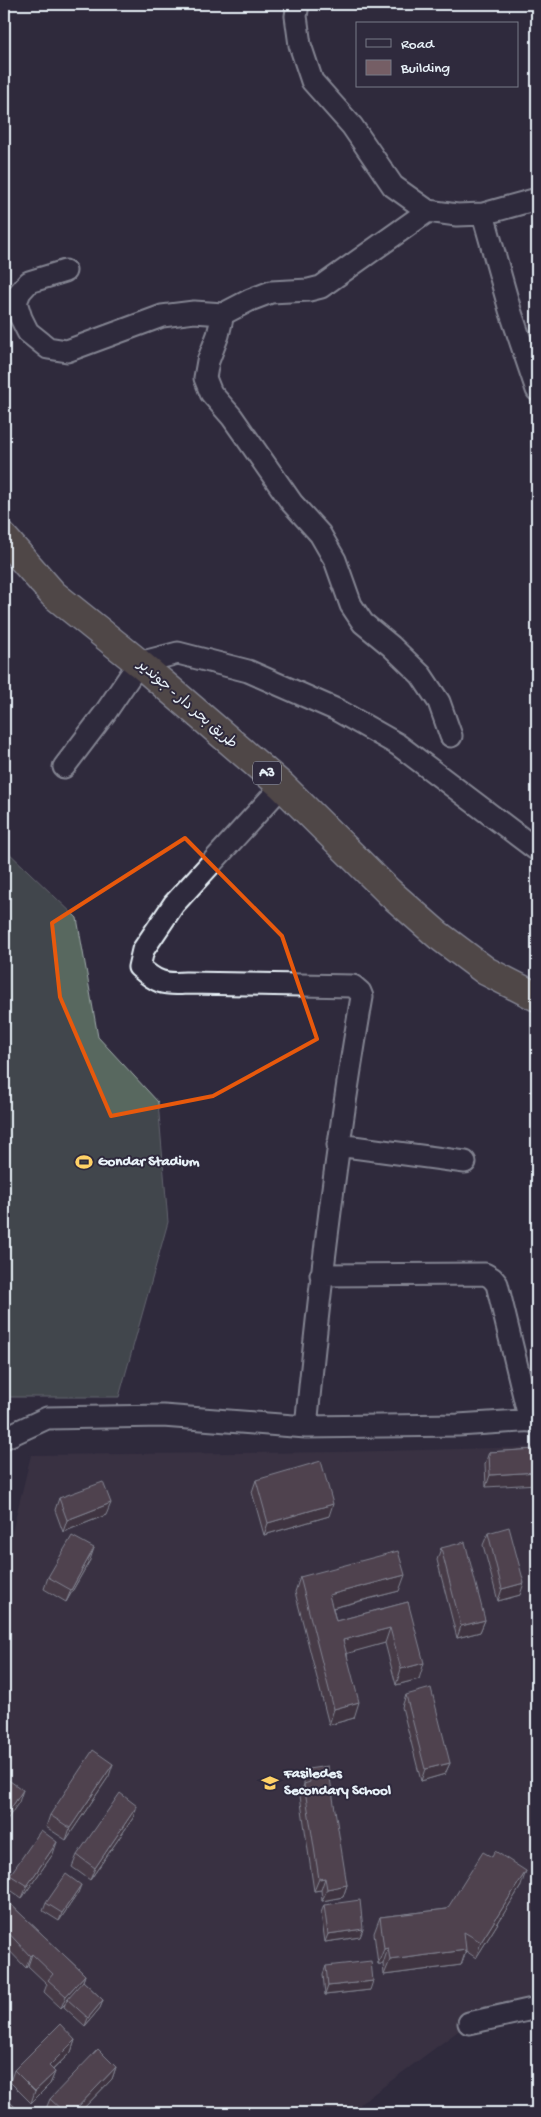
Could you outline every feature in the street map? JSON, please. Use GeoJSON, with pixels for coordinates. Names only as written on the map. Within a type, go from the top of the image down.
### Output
{"type":"FeatureCollection","features":[{"type":"Feature","properties":{"kind":"highway","name":"طريق بحر دار - جوندير"},"geometry":{"type":"LineString","coordinates":[[4,538],[53,594],[139,663],[282,786],[389,892],[438,935],[486,970],[537,997]]}},
{"type":"Feature","properties":{"kind":"street"},"geometry":{"type":"LineString","coordinates":[[298,4],[296,16],[300,45],[312,80],[352,126],[393,186],[428,211],[457,215],[483,214],[537,199]]}},
{"type":"Feature","properties":{"kind":"street"},"geometry":{"type":"LineString","coordinates":[[65,270],[29,282],[20,292],[16,302],[28,332],[48,348],[67,351],[162,316],[194,312],[223,314],[271,292],[309,290],[321,287],[428,211]]}},
{"type":"Feature","properties":{"kind":"street"},"geometry":{"type":"LineString","coordinates":[[483,214],[510,310],[537,390]]}},
{"type":"Feature","properties":{"kind":"street"},"geometry":{"type":"LineString","coordinates":[[223,314],[218,335],[208,361],[205,378],[211,393],[232,417],[292,503],[320,534],[335,560],[351,605],[363,624],[392,646],[421,676],[439,702],[451,736]]}},
{"type":"Feature","properties":{"kind":"street"},"geometry":{"type":"LineString","coordinates":[[64,767],[139,663],[178,653],[248,671],[337,710],[397,744],[537,850]]}},
{"type":"Feature","properties":{"kind":"street"},"geometry":{"type":"LineString","coordinates":[[282,786],[174,904],[143,950],[140,967],[158,982],[172,984],[353,986],[358,988],[362,997],[338,1145],[321,1275],[306,1427]]}},
{"type":"Feature","properties":{"kind":"street"},"geometry":{"type":"LineString","coordinates":[[338,1145],[465,1162]]}},
{"type":"Feature","properties":{"kind":"street"},"geometry":{"type":"LineString","coordinates":[[4,1438],[47,1418],[163,1416],[306,1427],[458,1426],[534,1421],[497,1284],[492,1278],[485,1274],[321,1275]]}},
{"type":"Feature","properties":{"kind":"street"},"geometry":{"type":"LineString","coordinates":[[469,2023],[537,2008]]}},
{"type":"Feature","properties":{"kind":"highlighted area"},"geometry":{"type":"Polygon","coordinates":[[[185,838],[282,936],[317,1039],[213,1096],[111,1116],[60,997],[52,923],[185,838]]]}},
{"type":"Feature","properties":{"kind":"shaded area","name":"Fasiledes Secondary School"},"geometry":{"type":"Polygon","coordinates":[[[537,1447],[537,2000],[469,2023],[360,2104],[366,2113],[4,2113],[4,1565],[31,1455],[345,1452],[537,1447]]]}},
{"type":"Feature","properties":{"kind":"green space","name":"Gondar Stadium"},"geometry":{"type":"Polygon","coordinates":[[[4,848],[77,918],[98,1037],[158,1102],[168,1222],[119,1397],[4,1397],[4,848]]]}},
{"type":"Feature","properties":{"kind":"building"},"geometry":{"type":"Polygon","coordinates":[[[537,1449],[537,1472],[490,1475],[489,1452],[537,1449]]]}},
{"type":"Feature","properties":{"kind":"building"},"geometry":{"type":"Polygon","coordinates":[[[321,1461],[333,1504],[268,1523],[256,1480],[321,1461]]]}},
{"type":"Feature","properties":{"kind":"building"},"geometry":{"type":"Polygon","coordinates":[[[103,1482],[111,1503],[67,1520],[59,1498],[103,1482]]]}},
{"type":"Feature","properties":{"kind":"building"},"geometry":{"type":"Polygon","coordinates":[[[509,1527],[524,1583],[502,1589],[488,1533],[509,1527]]]}},
{"type":"Feature","properties":{"kind":"building"},"geometry":{"type":"Polygon","coordinates":[[[72,1536],[94,1548],[71,1590],[48,1577],[72,1536]]]}},
{"type":"Feature","properties":{"kind":"building"},"geometry":{"type":"Polygon","coordinates":[[[465,1542],[485,1620],[461,1626],[441,1548],[465,1542]]]}},
{"type":"Feature","properties":{"kind":"building"},"geometry":{"type":"Polygon","coordinates":[[[398,1551],[405,1575],[329,1595],[336,1621],[408,1602],[424,1663],[401,1669],[390,1628],[343,1640],[359,1702],[334,1709],[300,1577],[398,1551]]]}},
{"type":"Feature","properties":{"kind":"building"},"geometry":{"type":"Polygon","coordinates":[[[431,1688],[450,1763],[425,1769],[406,1695],[431,1688]]]}},
{"type":"Feature","properties":{"kind":"building"},"geometry":{"type":"Polygon","coordinates":[[[93,1750],[113,1764],[70,1828],[50,1815],[93,1750]]]}},
{"type":"Feature","properties":{"kind":"building"},"geometry":{"type":"Polygon","coordinates":[[[328,1766],[347,1885],[327,1889],[325,1878],[319,1879],[304,1784],[310,1782],[308,1769],[328,1766]]]}},
{"type":"Feature","properties":{"kind":"building"},"geometry":{"type":"Polygon","coordinates":[[[4,1777],[23,1790],[4,1819],[4,1777]]]}},
{"type":"Feature","properties":{"kind":"building"},"geometry":{"type":"Polygon","coordinates":[[[120,1793],[137,1806],[95,1868],[77,1855],[120,1793]]]}},
{"type":"Feature","properties":{"kind":"building"},"geometry":{"type":"Polygon","coordinates":[[[41,1830],[57,1842],[27,1886],[10,1875],[41,1830]]]}},
{"type":"Feature","properties":{"kind":"building"},"geometry":{"type":"Polygon","coordinates":[[[495,1851],[526,1871],[481,1942],[464,1932],[466,1950],[390,1960],[388,1948],[384,1949],[380,1917],[447,1909],[483,1852],[492,1857],[495,1851]]]}},
{"type":"Feature","properties":{"kind":"building"},"geometry":{"type":"Polygon","coordinates":[[[66,1874],[81,1885],[62,1913],[46,1903],[66,1874]]]}},
{"type":"Feature","properties":{"kind":"building"},"geometry":{"type":"Polygon","coordinates":[[[4,1898],[85,1975],[66,1996],[48,1980],[53,1974],[32,1954],[30,1956],[4,1928],[4,1898]]]}},
{"type":"Feature","properties":{"kind":"building"},"geometry":{"type":"Polygon","coordinates":[[[360,1900],[363,1929],[328,1934],[324,1905],[360,1900]]]}},
{"type":"Feature","properties":{"kind":"building"},"geometry":{"type":"Polygon","coordinates":[[[371,1961],[373,1981],[328,1986],[326,1966],[371,1961]]]}},
{"type":"Feature","properties":{"kind":"building"},"geometry":{"type":"Polygon","coordinates":[[[83,1981],[103,2000],[88,2018],[67,1999],[83,1981]]]}},
{"type":"Feature","properties":{"kind":"building"},"geometry":{"type":"Polygon","coordinates":[[[60,2024],[75,2040],[49,2066],[55,2072],[35,2091],[14,2070],[60,2024]]]}},
{"type":"Feature","properties":{"kind":"building"},"geometry":{"type":"Polygon","coordinates":[[[98,2049],[116,2067],[72,2113],[65,2113],[50,2099],[98,2049]]]}},
{"type":"Feature","properties":{"kind":"building"},"geometry":{"type":"Polygon","coordinates":[[[4,2097],[22,2113],[4,2113],[4,2097]]]}},
{"type":"Feature","properties":{"kind":"place","name":"Gondar Stadium"},"geometry":{"type":"Point","coordinates":[84,1162]}},
{"type":"Feature","properties":{"kind":"place","name":"Fasiledes Secondary School"},"geometry":{"type":"Point","coordinates":[270,1783]}}]}
